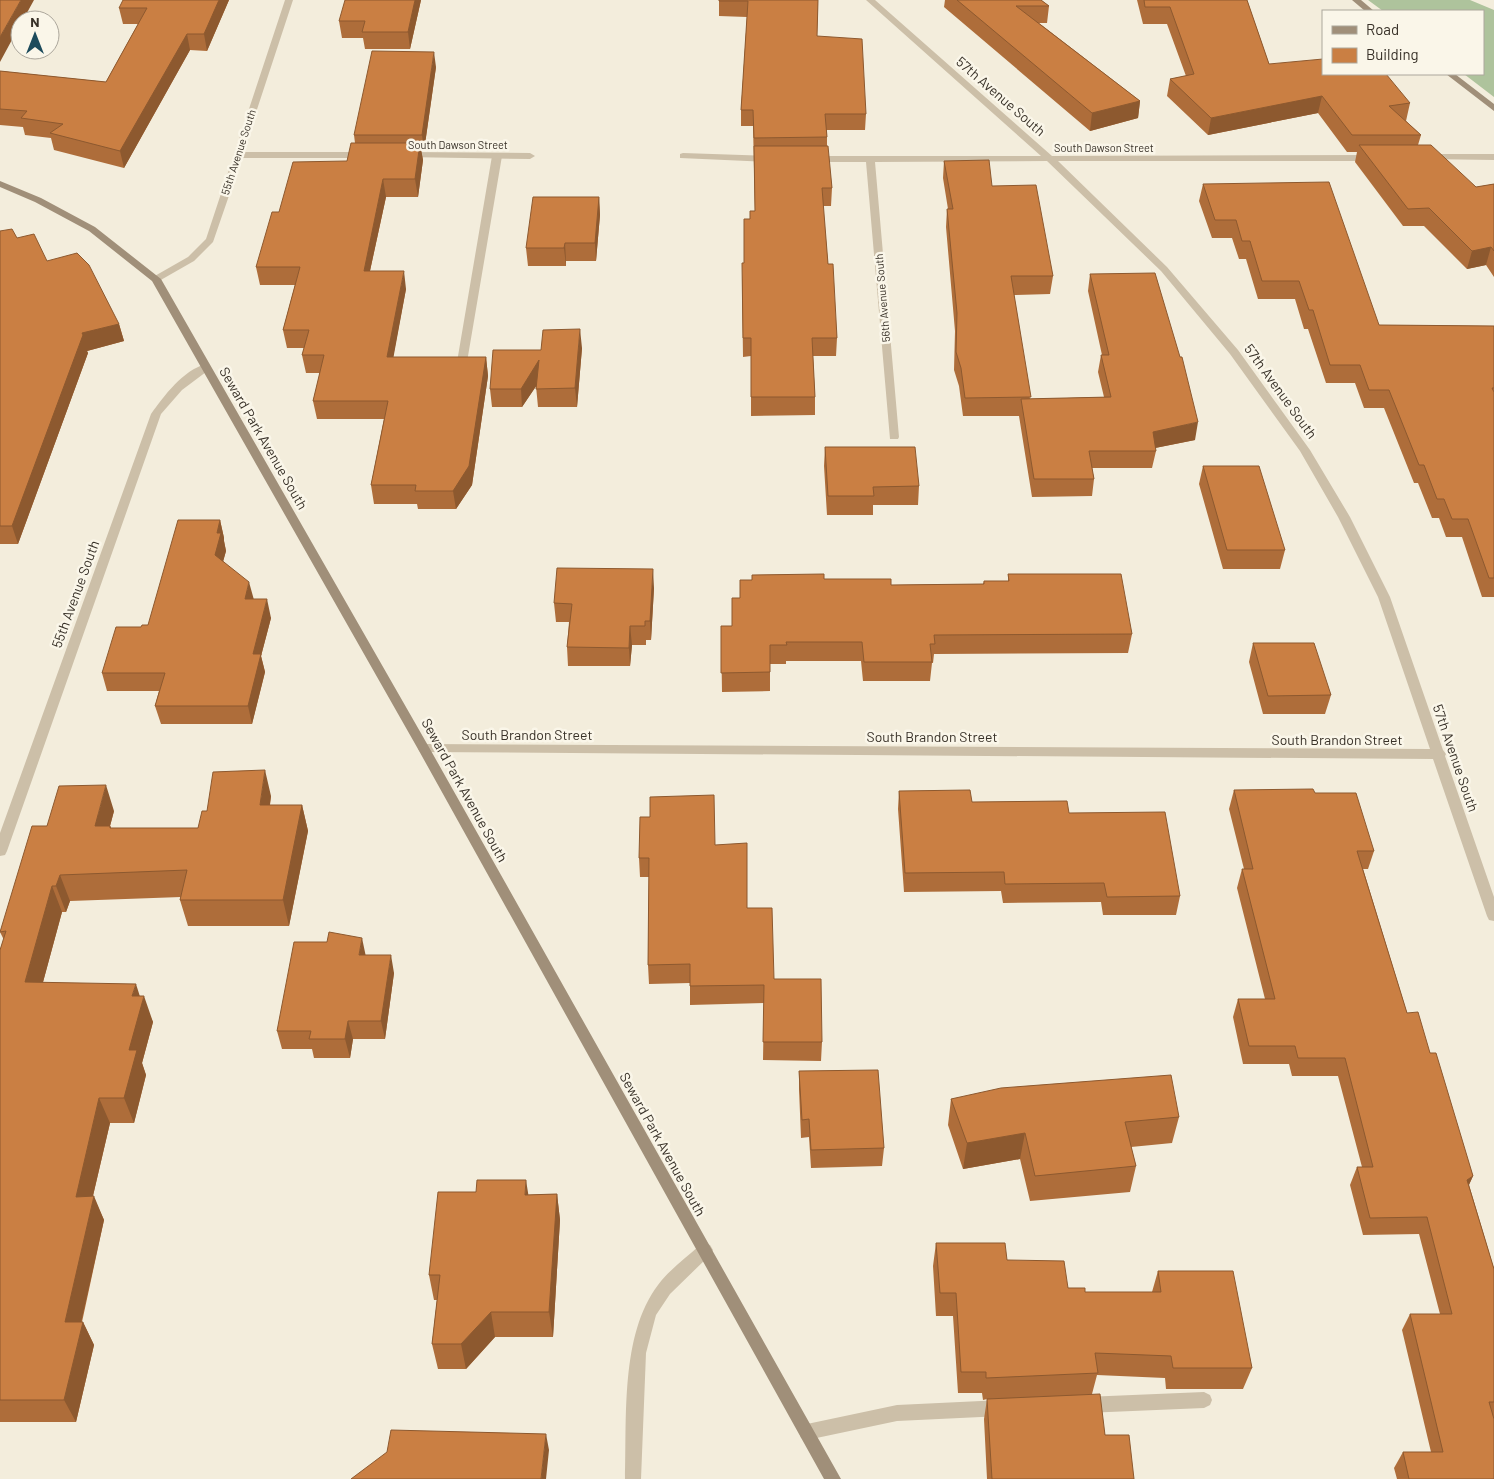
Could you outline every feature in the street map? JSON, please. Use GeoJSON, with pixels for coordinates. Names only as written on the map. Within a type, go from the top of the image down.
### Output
{"type":"FeatureCollection","features":[{"type":"Feature","properties":{"kind":"street","name":"55th Avenue South"},"geometry":{"type":"LineString","coordinates":[[156,279],[191,259],[210,240],[289,0]]}},
{"type":"Feature","properties":{"kind":"street","name":"57th Avenue South"},"geometry":{"type":"LineString","coordinates":[[870,0],[1049,158],[1164,269],[1234,352],[1306,450],[1344,518],[1384,597],[1440,754],[1494,916]]}},
{"type":"Feature","properties":{"kind":"street"},"geometry":{"type":"LineString","coordinates":[[1356,0],[1369,10]]}},
{"type":"Feature","properties":{"kind":"street"},"geometry":{"type":"LineString","coordinates":[[1451,75],[1494,108]]}},
{"type":"Feature","properties":{"kind":"street"},"geometry":{"type":"LineString","coordinates":[[237,155],[372,155]]}},
{"type":"Feature","properties":{"kind":"street","name":"South Dawson Street"},"geometry":{"type":"LineString","coordinates":[[401,156],[530,156]]}},
{"type":"Feature","properties":{"kind":"street"},"geometry":{"type":"LineString","coordinates":[[462,362],[497,156]]}},
{"type":"Feature","properties":{"kind":"street"},"geometry":{"type":"LineString","coordinates":[[683,156],[784,159]]}},
{"type":"Feature","properties":{"kind":"street"},"geometry":{"type":"LineString","coordinates":[[1415,157],[1494,157]]}},
{"type":"Feature","properties":{"kind":"street","name":"South Dawson Street"},"geometry":{"type":"LineString","coordinates":[[803,159],[1385,158]]}},
{"type":"Feature","properties":{"kind":"street","name":"56th Avenue South"},"geometry":{"type":"LineString","coordinates":[[870,159],[894,437]]}},
{"type":"Feature","properties":{"kind":"street","name":"Seward Park Avenue South"},"geometry":{"type":"LineString","coordinates":[[0,184],[38,200],[92,229],[156,279],[424,749],[833,1479]]}},
{"type":"Feature","properties":{"kind":"street","name":"55th Avenue South"},"geometry":{"type":"LineString","coordinates":[[0,850],[156,414],[173,390],[206,367]]}},
{"type":"Feature","properties":{"kind":"street","name":"South Brandon Street"},"geometry":{"type":"LineString","coordinates":[[424,749],[1440,754]]}},
{"type":"Feature","properties":{"kind":"street"},"geometry":{"type":"LineString","coordinates":[[633,1479],[638,1353],[649,1313],[664,1289],[706,1250]]}},
{"type":"Feature","properties":{"kind":"street"},"geometry":{"type":"LineString","coordinates":[[1065,1406],[1204,1400]]}},
{"type":"Feature","properties":{"kind":"street"},"geometry":{"type":"LineString","coordinates":[[807,1432],[897,1413],[1016,1408]]}},
{"type":"Feature","properties":{"kind":"green space"},"geometry":{"type":"Polygon","coordinates":[[[1368,0],[1470,0],[1494,10],[1494,97],[1465,75],[1484,75],[1484,10],[1382,10],[1368,0]]]}},
{"type":"Feature","properties":{"kind":"building"},"geometry":{"type":"Polygon","coordinates":[[[0,0],[21,0],[15,10],[10,10],[10,19],[0,37],[0,0]]]}},
{"type":"Feature","properties":{"kind":"building"},"geometry":{"type":"Polygon","coordinates":[[[123,0],[219,0],[204,34],[187,34],[120,151],[50,133],[63,124],[21,118],[27,111],[0,109],[0,71],[106,82],[147,8],[119,8],[123,0]]]}},
{"type":"Feature","properties":{"kind":"building"},"geometry":{"type":"Polygon","coordinates":[[[345,0],[415,0],[408,32],[362,32],[365,21],[339,21],[345,0]]]}},
{"type":"Feature","properties":{"kind":"building"},"geometry":{"type":"Polygon","coordinates":[[[719,0],[818,0],[817,36],[862,39],[866,114],[825,114],[827,137],[754,138],[753,110],[741,110],[748,1],[719,0]]]}},
{"type":"Feature","properties":{"kind":"building"},"geometry":{"type":"Polygon","coordinates":[[[957,0],[1041,0],[1049,6],[1016,6],[1140,101],[1092,113],[957,0]]]}},
{"type":"Feature","properties":{"kind":"building"},"geometry":{"type":"Polygon","coordinates":[[[1144,0],[1247,0],[1269,64],[1322,59],[1322,75],[1387,75],[1410,103],[1389,106],[1421,135],[1352,135],[1322,96],[1211,118],[1170,79],[1194,74],[1170,7],[1145,7],[1144,0]]]}},
{"type":"Feature","properties":{"kind":"building"},"geometry":{"type":"Polygon","coordinates":[[[372,51],[434,52],[422,135],[354,135],[372,51]]]}},
{"type":"Feature","properties":{"kind":"building"},"geometry":{"type":"Polygon","coordinates":[[[351,143],[420,143],[415,179],[383,179],[364,271],[404,271],[387,357],[486,357],[469,466],[453,491],[415,491],[416,485],[371,485],[388,401],[313,401],[324,355],[302,355],[309,330],[283,330],[300,267],[256,267],[272,212],[279,212],[293,162],[347,161],[351,143]]]}},
{"type":"Feature","properties":{"kind":"building"},"geometry":{"type":"Polygon","coordinates":[[[1359,145],[1431,145],[1476,187],[1494,184],[1494,251],[1491,247],[1472,251],[1429,208],[1408,209],[1359,145]]]}},
{"type":"Feature","properties":{"kind":"building"},"geometry":{"type":"Polygon","coordinates":[[[754,146],[828,146],[832,188],[822,188],[828,264],[833,264],[837,338],[812,338],[815,397],[751,397],[751,338],[743,338],[742,263],[744,263],[744,219],[750,219],[750,211],[755,211],[754,146]]]}},
{"type":"Feature","properties":{"kind":"building"},"geometry":{"type":"Polygon","coordinates":[[[989,160],[992,186],[1036,185],[1053,276],[1011,276],[1031,397],[965,398],[961,368],[956,352],[957,313],[947,209],[953,209],[944,161],[989,160]]]}},
{"type":"Feature","properties":{"kind":"building"},"geometry":{"type":"Polygon","coordinates":[[[1329,182],[1379,325],[1494,326],[1494,388],[1492,388],[1494,392],[1494,578],[1489,578],[1468,519],[1452,519],[1444,499],[1437,499],[1424,465],[1419,465],[1389,390],[1369,390],[1360,365],[1330,365],[1313,310],[1309,310],[1299,281],[1262,281],[1250,241],[1242,241],[1236,220],[1215,220],[1203,184],[1329,182]]]}},
{"type":"Feature","properties":{"kind":"building"},"geometry":{"type":"Polygon","coordinates":[[[533,197],[599,197],[595,243],[565,243],[564,248],[526,248],[533,197]]]}},
{"type":"Feature","properties":{"kind":"building"},"geometry":{"type":"Polygon","coordinates":[[[12,229],[17,238],[34,234],[47,261],[77,253],[89,265],[119,324],[82,333],[83,335],[12,526],[0,526],[0,231],[12,229]]]}},
{"type":"Feature","properties":{"kind":"building"},"geometry":{"type":"Polygon","coordinates":[[[1155,273],[1180,357],[1182,357],[1198,422],[1153,432],[1156,451],[1089,451],[1094,479],[1034,479],[1021,399],[1111,397],[1101,355],[1109,355],[1090,274],[1155,273]]]}},
{"type":"Feature","properties":{"kind":"building"},"geometry":{"type":"Polygon","coordinates":[[[580,329],[575,388],[536,389],[539,360],[521,389],[490,389],[493,350],[541,350],[543,330],[580,329]]]}},
{"type":"Feature","properties":{"kind":"building"},"geometry":{"type":"Polygon","coordinates":[[[825,447],[915,447],[919,486],[873,487],[874,496],[828,496],[825,447]]]}},
{"type":"Feature","properties":{"kind":"building"},"geometry":{"type":"Polygon","coordinates":[[[1203,466],[1259,466],[1285,550],[1227,550],[1203,466]]]}},
{"type":"Feature","properties":{"kind":"building"},"geometry":{"type":"Polygon","coordinates":[[[178,520],[220,520],[217,533],[221,533],[215,555],[249,582],[245,599],[267,599],[253,654],[261,654],[248,706],[155,706],[165,673],[102,673],[116,627],[141,627],[142,625],[148,625],[178,520]]]}},
{"type":"Feature","properties":{"kind":"building"},"geometry":{"type":"Polygon","coordinates":[[[557,568],[653,569],[650,621],[645,621],[645,626],[630,626],[629,648],[567,647],[572,604],[554,603],[557,568]]]}},
{"type":"Feature","properties":{"kind":"building"},"geometry":{"type":"Polygon","coordinates":[[[824,574],[824,579],[891,579],[891,585],[984,584],[984,581],[1009,581],[1008,574],[1121,574],[1132,634],[934,635],[935,644],[930,644],[932,662],[864,662],[862,642],[786,642],[787,645],[770,645],[770,672],[721,673],[721,626],[732,626],[732,598],[740,598],[740,580],[752,580],[752,575],[824,574]]]}},
{"type":"Feature","properties":{"kind":"building"},"geometry":{"type":"Polygon","coordinates":[[[1253,643],[1314,643],[1331,695],[1268,696],[1253,643]]]}},
{"type":"Feature","properties":{"kind":"building"},"geometry":{"type":"Polygon","coordinates":[[[265,770],[260,805],[302,805],[283,900],[180,900],[187,870],[60,875],[56,886],[52,886],[25,982],[136,984],[132,996],[144,996],[129,1050],[137,1050],[124,1098],[99,1098],[76,1197],[94,1196],[65,1322],[83,1322],[64,1400],[0,1400],[0,950],[6,931],[0,932],[32,826],[47,826],[59,786],[106,785],[95,826],[110,826],[110,828],[198,828],[202,811],[207,811],[213,772],[265,770]]]}},
{"type":"Feature","properties":{"kind":"building"},"geometry":{"type":"Polygon","coordinates":[[[1313,789],[1315,793],[1356,793],[1374,851],[1357,851],[1407,1013],[1418,1012],[1430,1053],[1436,1053],[1473,1176],[1467,1180],[1494,1269],[1494,1402],[1489,1402],[1494,1419],[1494,1479],[1409,1479],[1403,1452],[1443,1452],[1410,1314],[1452,1314],[1427,1217],[1370,1218],[1357,1167],[1373,1167],[1345,1058],[1298,1058],[1295,1046],[1249,1046],[1238,999],[1275,999],[1242,869],[1253,869],[1234,790],[1313,789]]]}},
{"type":"Feature","properties":{"kind":"building"},"geometry":{"type":"Polygon","coordinates":[[[970,790],[972,802],[1067,801],[1069,813],[1165,812],[1180,896],[1107,897],[1104,883],[1005,884],[1004,872],[905,873],[899,791],[970,790]]]}},
{"type":"Feature","properties":{"kind":"building"},"geometry":{"type":"Polygon","coordinates":[[[714,795],[715,845],[747,843],[747,908],[772,908],[774,979],[821,979],[822,1042],[763,1042],[764,985],[690,986],[690,964],[648,965],[649,858],[639,858],[640,817],[650,817],[650,797],[714,795]]]}},
{"type":"Feature","properties":{"kind":"building"},"geometry":{"type":"Polygon","coordinates":[[[329,932],[362,938],[359,955],[391,955],[381,1021],[348,1021],[345,1039],[309,1039],[311,1031],[277,1031],[294,942],[327,942],[329,932]]]}},
{"type":"Feature","properties":{"kind":"building"},"geometry":{"type":"Polygon","coordinates":[[[878,1070],[884,1148],[811,1150],[809,1119],[802,1120],[799,1071],[878,1070]]]}},
{"type":"Feature","properties":{"kind":"building"},"geometry":{"type":"Polygon","coordinates":[[[1171,1075],[1179,1117],[1125,1122],[1136,1166],[1035,1176],[1025,1133],[967,1143],[951,1099],[1001,1088],[1171,1075]]]}},
{"type":"Feature","properties":{"kind":"building"},"geometry":{"type":"Polygon","coordinates":[[[477,1180],[526,1180],[525,1195],[557,1194],[549,1312],[491,1312],[461,1344],[432,1344],[440,1275],[429,1275],[438,1192],[476,1192],[477,1180]]]}},
{"type":"Feature","properties":{"kind":"building"},"geometry":{"type":"Polygon","coordinates":[[[936,1243],[1005,1243],[1007,1260],[1064,1261],[1068,1288],[1085,1288],[1085,1292],[1161,1292],[1158,1271],[1233,1271],[1252,1368],[1173,1368],[1171,1356],[1095,1353],[1098,1373],[986,1378],[986,1372],[961,1372],[956,1293],[940,1293],[936,1243]]]}},
{"type":"Feature","properties":{"kind":"building"},"geometry":{"type":"Polygon","coordinates":[[[1100,1394],[1105,1435],[1129,1435],[1134,1479],[992,1479],[987,1399],[1100,1394]]]}},
{"type":"Feature","properties":{"kind":"building"},"geometry":{"type":"Polygon","coordinates":[[[391,1430],[546,1434],[541,1479],[351,1479],[387,1452],[391,1430]]]}}]}
